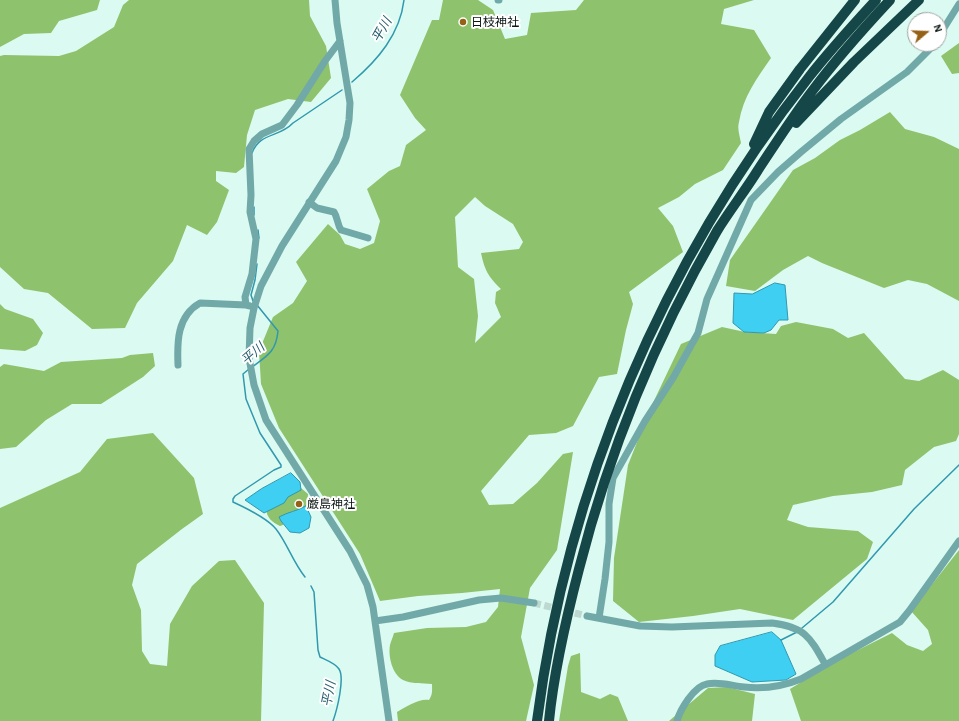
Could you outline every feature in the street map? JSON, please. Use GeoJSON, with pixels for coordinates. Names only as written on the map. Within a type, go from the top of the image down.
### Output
{"type":"FeatureCollection","features":[{"type":"Feature","properties":{"kind":"highway"},"geometry":{"type":"LineString","coordinates":[[800,70],[847,0]]}},
{"type":"Feature","properties":{"kind":"highway"},"geometry":{"type":"LineString","coordinates":[[537,721],[541,688],[568,559],[596,469],[619,406],[642,352],[659,314],[707,226],[720,198],[752,149],[769,112],[855,0]]}},
{"type":"Feature","properties":{"kind":"highway"},"geometry":{"type":"LineString","coordinates":[[707,226],[755,151],[786,107],[810,76],[876,0]]}},
{"type":"Feature","properties":{"kind":"highway"},"geometry":{"type":"LineString","coordinates":[[549,721],[559,656],[572,594],[605,476],[631,407],[672,315],[718,230],[813,90],[841,55],[890,0]]}},
{"type":"Feature","properties":{"kind":"highway"},"geometry":{"type":"LineString","coordinates":[[769,154],[782,143],[800,119],[848,67],[919,0]]}},
{"type":"Feature","properties":{"kind":"highway"},"geometry":{"type":"LineString","coordinates":[[899,19],[926,0]]}},
{"type":"Feature","properties":{"kind":"street"},"geometry":{"type":"LineString","coordinates":[[335,0],[350,103],[348,129],[342,150],[336,161],[309,202],[263,281],[255,305],[250,328],[250,364],[256,395],[266,420],[345,543],[356,562],[370,595],[389,721]]}},
{"type":"Feature","properties":{"kind":"street"},"geometry":{"type":"LineString","coordinates":[[947,23],[959,4]]}},
{"type":"Feature","properties":{"kind":"street"},"geometry":{"type":"LineString","coordinates":[[246,305],[246,292],[252,274],[256,239],[250,212],[251,195],[249,149],[254,141],[262,134],[282,125],[297,106],[325,61],[340,41]]}},
{"type":"Feature","properties":{"kind":"street"},"geometry":{"type":"LineString","coordinates":[[599,618],[606,579],[610,499],[613,478],[645,421],[673,378],[698,333],[708,299],[751,200],[778,172],[801,152],[841,119],[907,72],[928,52]]}},
{"type":"Feature","properties":{"kind":"street"},"geometry":{"type":"LineString","coordinates":[[309,202],[317,208],[334,212],[338,218],[338,225],[341,230],[368,238]]}},
{"type":"Feature","properties":{"kind":"street"},"geometry":{"type":"LineString","coordinates":[[178,365],[178,337],[182,323],[188,312],[194,306],[200,303],[255,305]]}},
{"type":"Feature","properties":{"kind":"street"},"geometry":{"type":"LineString","coordinates":[[676,721],[679,713],[689,699],[701,686],[707,684],[749,687],[786,684],[801,679],[900,622],[959,541]]}},
{"type":"Feature","properties":{"kind":"street"},"geometry":{"type":"LineString","coordinates":[[375,622],[479,600],[501,598],[534,603]]}},
{"type":"Feature","properties":{"kind":"street"},"geometry":{"type":"LineString","coordinates":[[587,616],[640,626],[672,627],[772,623],[788,625],[801,631],[811,639],[825,664]]}},
{"type":"Feature","properties":{"kind":"green space"},"geometry":{"type":"Polygon","coordinates":[[[0,0],[100,0],[97,10],[59,21],[51,33],[24,34],[0,47],[0,0]]]}},
{"type":"Feature","properties":{"kind":"green space"},"geometry":{"type":"Polygon","coordinates":[[[129,0],[309,0],[310,16],[326,46],[331,78],[311,102],[288,99],[255,110],[247,135],[244,167],[236,173],[216,171],[216,181],[229,190],[217,222],[207,235],[187,225],[173,261],[137,303],[125,328],[92,329],[48,293],[24,289],[0,267],[0,56],[59,56],[76,51],[114,27],[123,5],[129,0]]]}},
{"type":"Feature","properties":{"kind":"green space"},"geometry":{"type":"Polygon","coordinates":[[[443,0],[478,0],[493,10],[505,39],[527,35],[531,13],[576,10],[584,0],[754,0],[724,9],[721,24],[754,30],[771,58],[747,96],[738,124],[741,143],[723,170],[695,184],[679,197],[658,208],[673,226],[683,252],[629,292],[633,304],[617,374],[599,377],[573,426],[556,433],[529,435],[481,491],[489,505],[513,504],[537,483],[563,454],[573,452],[557,550],[530,588],[521,637],[534,685],[526,721],[398,721],[397,712],[408,705],[421,700],[429,700],[432,694],[432,684],[413,683],[403,680],[396,674],[390,654],[390,645],[394,633],[427,628],[466,627],[486,622],[498,607],[500,589],[380,601],[360,554],[279,428],[261,384],[259,351],[273,317],[293,303],[307,281],[296,262],[328,224],[340,235],[345,244],[360,249],[374,243],[380,221],[367,189],[389,171],[400,166],[406,145],[426,130],[415,118],[400,95],[432,20],[439,20],[443,0]],[[475,197],[455,217],[458,267],[474,279],[478,316],[475,343],[501,317],[495,303],[496,292],[501,289],[488,273],[481,253],[519,249],[523,242],[513,224],[485,206],[475,197]]]}},
{"type":"Feature","properties":{"kind":"green space"},"geometry":{"type":"Polygon","coordinates":[[[959,43],[959,73],[952,74],[941,56],[959,43]]]}},
{"type":"Feature","properties":{"kind":"green space"},"geometry":{"type":"Polygon","coordinates":[[[890,112],[905,129],[934,137],[959,149],[959,301],[927,284],[908,280],[884,288],[808,256],[783,270],[755,291],[726,286],[730,260],[793,170],[815,158],[840,140],[890,112]]]}},
{"type":"Feature","properties":{"kind":"green space"},"geometry":{"type":"Polygon","coordinates":[[[0,304],[5,309],[33,319],[43,333],[37,345],[25,351],[0,349],[0,304]]]}},
{"type":"Feature","properties":{"kind":"green space"},"geometry":{"type":"Polygon","coordinates":[[[796,322],[833,329],[848,338],[864,333],[905,379],[919,381],[943,370],[959,380],[959,434],[956,441],[934,447],[905,470],[902,485],[872,492],[833,496],[793,505],[787,520],[808,527],[858,531],[873,542],[867,559],[793,620],[740,609],[639,622],[613,601],[614,558],[628,465],[651,407],[681,344],[722,327],[745,332],[776,334],[781,326],[796,322]]]}},
{"type":"Feature","properties":{"kind":"green space"},"geometry":{"type":"Polygon","coordinates":[[[153,353],[155,366],[143,377],[101,404],[72,404],[46,420],[16,447],[0,449],[0,367],[4,364],[44,371],[61,362],[122,358],[130,355],[153,353]]]}},
{"type":"Feature","properties":{"kind":"green space"},"geometry":{"type":"Polygon","coordinates":[[[153,433],[194,478],[203,514],[137,564],[132,585],[141,610],[142,651],[150,664],[167,666],[170,624],[192,586],[219,561],[235,560],[264,603],[261,721],[0,721],[0,508],[80,472],[107,439],[153,433]]]}},
{"type":"Feature","properties":{"kind":"green space"},"geometry":{"type":"Polygon","coordinates":[[[297,488],[301,488],[308,494],[307,510],[285,520],[283,525],[280,526],[270,519],[267,515],[266,509],[297,488]]]}},
{"type":"Feature","properties":{"kind":"green space"},"geometry":{"type":"Polygon","coordinates":[[[959,550],[959,721],[801,721],[790,689],[834,662],[892,633],[907,645],[923,651],[932,644],[928,630],[911,611],[959,550]]]}},
{"type":"Feature","properties":{"kind":"green space"},"geometry":{"type":"Polygon","coordinates":[[[580,653],[581,692],[600,699],[610,694],[618,697],[628,721],[559,721],[571,656],[580,653]]]}},
{"type":"Feature","properties":{"kind":"green space"},"geometry":{"type":"Polygon","coordinates":[[[727,687],[755,694],[752,721],[669,721],[708,688],[727,687]]]}},
{"type":"Feature","properties":{"kind":"water"},"geometry":{"type":"Polygon","coordinates":[[[775,283],[785,285],[788,320],[779,320],[771,330],[764,333],[744,332],[733,323],[734,293],[752,294],[775,283]]]}},
{"type":"Feature","properties":{"kind":"water"},"geometry":{"type":"Polygon","coordinates":[[[291,473],[300,482],[301,490],[288,497],[284,503],[264,513],[245,500],[261,489],[291,473]]]}},
{"type":"Feature","properties":{"kind":"water"},"geometry":{"type":"Polygon","coordinates":[[[306,506],[311,517],[309,528],[300,533],[290,532],[279,517],[306,506]]]}},
{"type":"Feature","properties":{"kind":"water"},"geometry":{"type":"Polygon","coordinates":[[[772,632],[781,640],[796,674],[786,680],[752,682],[715,666],[715,655],[720,646],[772,632]]]}},
{"type":"Feature","properties":{"kind":"waterway","name":"平川"},"geometry":{"type":"LineString","coordinates":[[352,82],[371,65],[393,35],[402,12],[404,0]]}},
{"type":"Feature","properties":{"kind":"waterway","name":"平川"},"geometry":{"type":"LineString","coordinates":[[252,153],[255,146],[265,138],[288,128],[293,123],[342,90]]}},
{"type":"Feature","properties":{"kind":"waterway","name":"平川"},"geometry":{"type":"LineString","coordinates":[[254,207],[254,215]]}},
{"type":"Feature","properties":{"kind":"waterway","name":"平川"},"geometry":{"type":"LineString","coordinates":[[258,230],[259,238]]}},
{"type":"Feature","properties":{"kind":"waterway","name":"平川"},"geometry":{"type":"LineString","coordinates":[[253,301],[251,295],[257,264]]}},
{"type":"Feature","properties":{"kind":"waterway","name":"平川"},"geometry":{"type":"LineString","coordinates":[[252,367],[273,349],[278,331],[257,305]]}},
{"type":"Feature","properties":{"kind":"waterway","name":"平川"},"geometry":{"type":"LineString","coordinates":[[249,369],[243,374],[246,399],[260,433],[281,467],[235,496],[233,502],[256,514],[276,529],[305,577]]}},
{"type":"Feature","properties":{"kind":"waterway"},"geometry":{"type":"LineString","coordinates":[[802,628],[833,602],[914,509],[959,465]]}},
{"type":"Feature","properties":{"kind":"waterway","name":"平川"},"geometry":{"type":"LineString","coordinates":[[311,586],[314,592],[318,650],[320,657],[335,665],[341,673],[340,694],[333,721]]}},
{"type":"Feature","properties":{"kind":"waterway"},"geometry":{"type":"LineString","coordinates":[[781,640],[797,632]]}},
{"type":"Feature","properties":{"kind":"tunnel"},"geometry":{"type":"LineString","coordinates":[[534,603],[587,616]]}},
{"type":"Feature","properties":{"kind":"place","name":"日枝神社"},"geometry":{"type":"Point","coordinates":[463,22]}},
{"type":"Feature","properties":{"kind":"place","name":"厳島神社"},"geometry":{"type":"Point","coordinates":[299,504]}}]}
